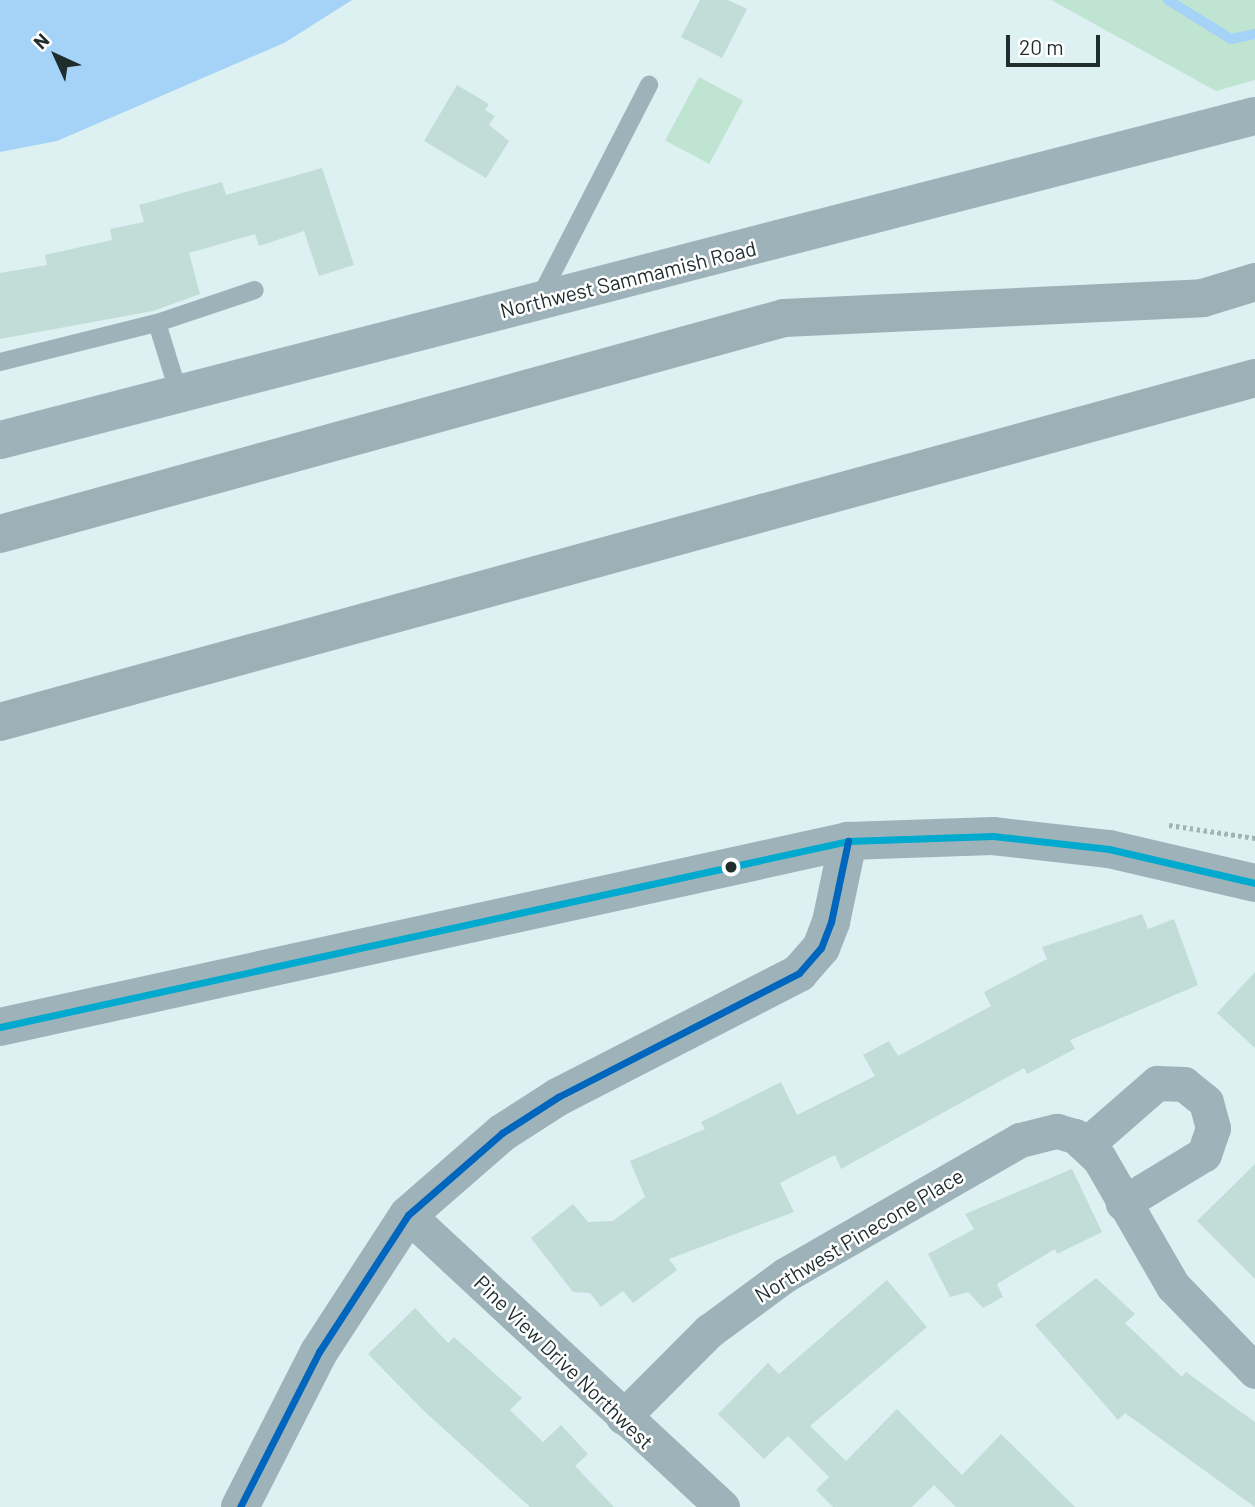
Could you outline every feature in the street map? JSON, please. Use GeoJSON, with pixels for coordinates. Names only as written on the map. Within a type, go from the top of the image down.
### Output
{"type":"FeatureCollection","features":[{"type":"Feature","properties":{"kind":"highway"},"geometry":{"type":"LineString","coordinates":[[0,534],[785,318],[1203,298],[1255,282]]}},
{"type":"Feature","properties":{"kind":"highway"},"geometry":{"type":"LineString","coordinates":[[0,722],[1255,378]]}},
{"type":"Feature","properties":{"kind":"street","name":"Northwest Sammamish Road"},"geometry":{"type":"LineString","coordinates":[[0,440],[1255,116]]}},
{"type":"Feature","properties":{"kind":"street"},"geometry":{"type":"LineString","coordinates":[[0,1027],[848,841],[1018,839],[1162,859],[1255,883]]}},
{"type":"Feature","properties":{"kind":"street"},"geometry":{"type":"LineString","coordinates":[[240,1507],[319,1352],[408,1215],[502,1133],[558,1097],[799,973],[821,948],[831,922],[848,841]]}},
{"type":"Feature","properties":{"kind":"street"},"geometry":{"type":"LineString","coordinates":[[1123,1203],[1204,1154],[1213,1128],[1206,1102],[1184,1084],[1157,1083],[1087,1144],[1123,1203],[1197,1317],[1255,1371]]}},
{"type":"Feature","properties":{"kind":"street","name":"Northwest Pinecone Place"},"geometry":{"type":"LineString","coordinates":[[623,1417],[709,1331],[785,1275],[1020,1140],[1057,1131],[1087,1144]]}},
{"type":"Feature","properties":{"kind":"street","name":"Pine View Drive Northwest"},"geometry":{"type":"LineString","coordinates":[[408,1215],[722,1507]]}},
{"type":"Feature","properties":{"kind":"lane"},"geometry":{"type":"LineString","coordinates":[[537,302],[649,85]]}},
{"type":"Feature","properties":{"kind":"lane"},"geometry":{"type":"LineString","coordinates":[[0,362],[157,323],[255,290]]}},
{"type":"Feature","properties":{"kind":"lane"},"geometry":{"type":"LineString","coordinates":[[157,323],[179,394]]}},
{"type":"Feature","properties":{"kind":"green space"},"geometry":{"type":"Polygon","coordinates":[[[1051,0],[1255,0],[1255,80],[1216,91],[1051,0]]]}},
{"type":"Feature","properties":{"kind":"green space"},"geometry":{"type":"Polygon","coordinates":[[[699,77],[743,100],[709,164],[665,141],[699,77]]]}},
{"type":"Feature","properties":{"kind":"water"},"geometry":{"type":"Polygon","coordinates":[[[0,0],[352,0],[284,43],[57,141],[0,152],[0,0]]]}},
{"type":"Feature","properties":{"kind":"building"},"geometry":{"type":"Polygon","coordinates":[[[700,0],[728,0],[747,9],[722,58],[681,37],[700,0]]]}},
{"type":"Feature","properties":{"kind":"building"},"geometry":{"type":"Polygon","coordinates":[[[457,85],[489,104],[485,110],[495,116],[489,125],[509,141],[486,178],[424,141],[457,85]]]}},
{"type":"Feature","properties":{"kind":"building"},"geometry":{"type":"Polygon","coordinates":[[[322,168],[354,265],[319,276],[304,231],[259,246],[255,234],[189,253],[200,294],[153,311],[0,339],[0,273],[47,265],[45,255],[112,240],[110,229],[144,222],[139,205],[222,182],[226,195],[322,168]]]}},
{"type":"Feature","properties":{"kind":"building"},"geometry":{"type":"Polygon","coordinates":[[[1142,914],[1148,929],[1174,919],[1198,985],[1070,1040],[1075,1049],[1027,1074],[1024,1068],[841,1169],[835,1155],[780,1183],[794,1212],[669,1259],[677,1270],[633,1303],[623,1291],[601,1307],[590,1293],[573,1292],[531,1238],[573,1204],[588,1222],[613,1221],[645,1197],[630,1161],[705,1129],[701,1122],[781,1082],[797,1115],[875,1076],[863,1055],[889,1041],[898,1056],[991,1006],[984,992],[1047,959],[1042,947],[1142,914]]]}},
{"type":"Feature","properties":{"kind":"building"},"geometry":{"type":"Polygon","coordinates":[[[1255,972],[1255,1048],[1217,1013],[1255,972]]]}},
{"type":"Feature","properties":{"kind":"building"},"geometry":{"type":"Polygon","coordinates":[[[1255,1164],[1255,1279],[1197,1221],[1255,1164]]]}},
{"type":"Feature","properties":{"kind":"building"},"geometry":{"type":"Polygon","coordinates":[[[1072,1169],[1102,1232],[1057,1254],[1055,1249],[997,1284],[1003,1297],[983,1308],[968,1292],[950,1297],[928,1254],[974,1229],[965,1214],[1072,1169]]]}},
{"type":"Feature","properties":{"kind":"building"},"geometry":{"type":"Polygon","coordinates":[[[1096,1278],[1135,1314],[1125,1323],[1182,1377],[1186,1372],[1255,1422],[1255,1507],[1125,1413],[1118,1420],[1035,1325],[1096,1278]]]}},
{"type":"Feature","properties":{"kind":"building"},"geometry":{"type":"Polygon","coordinates":[[[887,1280],[927,1327],[810,1426],[846,1461],[897,1409],[962,1475],[1001,1434],[1075,1507],[956,1507],[934,1485],[912,1507],[833,1507],[816,1490],[829,1477],[788,1436],[764,1459],[718,1414],[768,1363],[779,1374],[887,1280]]]}},
{"type":"Feature","properties":{"kind":"building"},"geometry":{"type":"Polygon","coordinates":[[[415,1308],[448,1343],[454,1337],[522,1398],[510,1410],[543,1442],[561,1425],[588,1454],[575,1466],[614,1507],[530,1507],[424,1411],[368,1354],[415,1308]]]}},
{"type":"Feature","properties":{"kind":"waterway"},"geometry":{"type":"LineString","coordinates":[[1168,0],[1231,39],[1255,34]]}},
{"type":"Feature","properties":{"kind":"transit line"},"geometry":{"type":"LineString","coordinates":[[0,1027],[848,841],[993,836],[1109,849],[1255,883]]}},
{"type":"Feature","properties":{"kind":"transit line"},"geometry":{"type":"LineString","coordinates":[[240,1507],[319,1352],[408,1215],[502,1133],[558,1097],[799,973],[821,948],[831,922],[848,841]]}}]}
